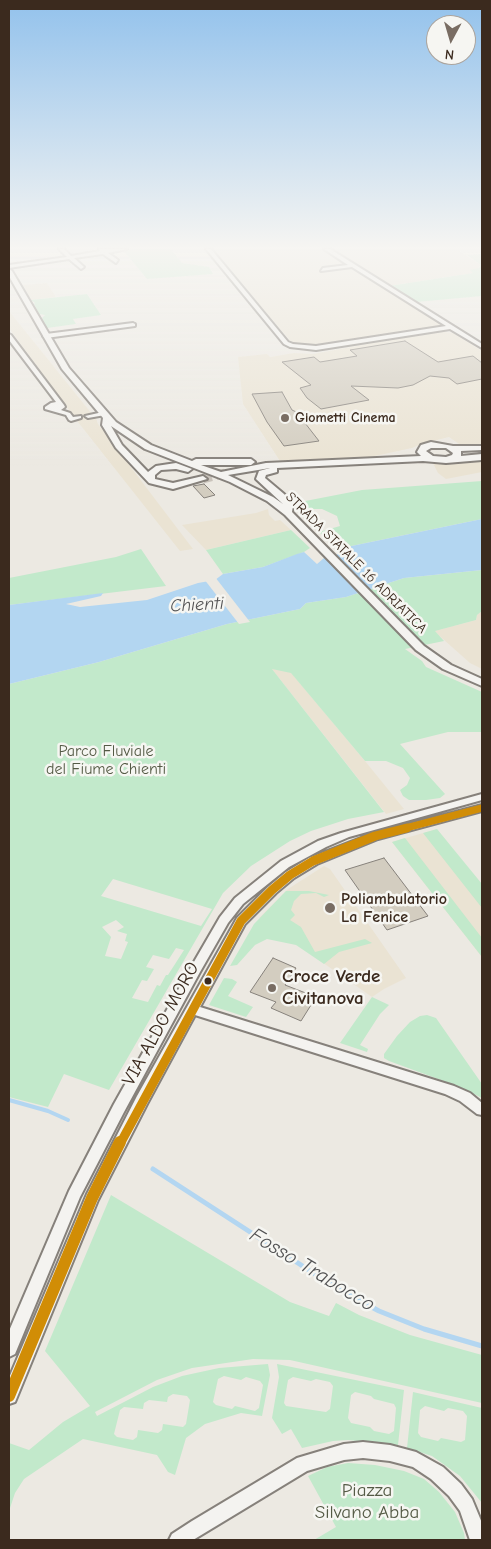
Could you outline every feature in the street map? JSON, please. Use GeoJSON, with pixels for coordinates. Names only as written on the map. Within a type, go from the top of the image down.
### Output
{"type":"FeatureCollection","features":[{"type":"Feature","properties":{"kind":"main road"},"geometry":{"type":"LineString","coordinates":[[38,321],[66,369],[105,416],[136,440],[178,459],[203,463],[265,462],[298,465]]}},
{"type":"Feature","properties":{"kind":"main road"},"geometry":{"type":"LineString","coordinates":[[105,416],[106,426],[119,446],[158,484],[173,486],[203,479]]}},
{"type":"Feature","properties":{"kind":"main road"},"geometry":{"type":"LineString","coordinates":[[370,462],[422,451],[424,447],[433,444],[454,448],[482,448]]}},
{"type":"Feature","properties":{"kind":"main road"},"geometry":{"type":"LineString","coordinates":[[451,459],[459,454],[454,448]]}},
{"type":"Feature","properties":{"kind":"main road"},"geometry":{"type":"LineString","coordinates":[[422,451],[423,454],[430,458]]}},
{"type":"Feature","properties":{"kind":"main road"},"geometry":{"type":"LineString","coordinates":[[225,473],[256,467],[482,457]]}},
{"type":"Feature","properties":{"kind":"main road","name":"STRADA STATALE 16 ADRIATICA"},"geometry":{"type":"LineString","coordinates":[[178,459],[255,490],[290,515],[407,636],[438,661],[482,683]]}},
{"type":"Feature","properties":{"kind":"main road"},"geometry":{"type":"LineString","coordinates":[[290,515],[286,501],[262,482],[260,475],[269,470],[300,468],[314,464]]}},
{"type":"Feature","properties":{"kind":"main road"},"geometry":{"type":"LineString","coordinates":[[151,479],[151,474],[155,470],[176,466],[255,490]]}},
{"type":"Feature","properties":{"kind":"street"},"geometry":{"type":"LineString","coordinates":[[268,321],[286,343],[292,346],[316,348],[451,327]]}},
{"type":"Feature","properties":{"kind":"street"},"geometry":{"type":"LineString","coordinates":[[442,321],[482,346]]}},
{"type":"Feature","properties":{"kind":"street"},"geometry":{"type":"LineString","coordinates":[[46,336],[133,324]]}},
{"type":"Feature","properties":{"kind":"street"},"geometry":{"type":"LineString","coordinates":[[9,336],[62,407],[60,409],[52,407]]}},
{"type":"Feature","properties":{"kind":"street"},"geometry":{"type":"LineString","coordinates":[[52,407],[55,397]]}},
{"type":"Feature","properties":{"kind":"street"},"geometry":{"type":"LineString","coordinates":[[52,407],[73,417]]}},
{"type":"Feature","properties":{"kind":"street"},"geometry":{"type":"LineString","coordinates":[[88,416],[105,416]]}},
{"type":"Feature","properties":{"kind":"street","name":"VIA ALDO MORO"},"geometry":{"type":"LineString","coordinates":[[9,1349],[74,1195],[195,970],[224,920],[239,901],[270,874],[301,854],[345,835],[482,798]]}},
{"type":"Feature","properties":{"kind":"street","name":"VIA ALDO MORO"},"geometry":{"type":"LineString","coordinates":[[9,1396],[92,1198],[142,1100],[241,921],[253,907],[290,875],[331,852],[375,836],[482,808]]}},
{"type":"Feature","properties":{"kind":"street"},"geometry":{"type":"LineString","coordinates":[[195,970],[205,965],[212,972]]}},
{"type":"Feature","properties":{"kind":"street"},"geometry":{"type":"LineString","coordinates":[[192,1009],[449,1090],[465,1097],[482,1110]]}},
{"type":"Feature","properties":{"kind":"street"},"geometry":{"type":"LineString","coordinates":[[143,1065],[144,1071],[149,1073],[156,1072],[159,1069]]}},
{"type":"Feature","properties":{"kind":"street"},"geometry":{"type":"LineString","coordinates":[[126,1096],[131,1092],[137,1092],[141,1094],[142,1100]]}},
{"type":"Feature","properties":{"kind":"street"},"geometry":{"type":"LineString","coordinates":[[178,1540],[198,1526],[303,1464],[344,1452],[362,1450],[390,1453],[416,1460],[438,1473],[455,1490],[466,1505],[479,1540]]}},
{"type":"Feature","properties":{"kind":"shaded area"},"geometry":{"type":"Polygon","coordinates":[[[9,321],[17,321],[92,414],[88,416],[96,418],[98,424],[193,549],[180,551],[74,417],[9,328],[9,321]]]}},
{"type":"Feature","properties":{"kind":"shaded area"},"geometry":{"type":"Polygon","coordinates":[[[273,321],[437,321],[443,325],[320,346],[293,344],[273,321]]]}},
{"type":"Feature","properties":{"kind":"shaded area"},"geometry":{"type":"Polygon","coordinates":[[[437,331],[453,333],[482,351],[482,446],[462,446],[449,437],[412,448],[370,457],[280,461],[243,404],[238,357],[267,354],[270,357],[294,353],[313,354],[437,331]]]}},
{"type":"Feature","properties":{"kind":"shaded area"},"geometry":{"type":"Polygon","coordinates":[[[482,459],[482,472],[446,479],[438,473],[433,463],[482,459]]]}},
{"type":"Feature","properties":{"kind":"shaded area"},"geometry":{"type":"Polygon","coordinates":[[[268,509],[269,515],[275,521],[280,520],[291,530],[206,550],[182,525],[256,513],[268,509]]]}},
{"type":"Feature","properties":{"kind":"shaded area"},"geometry":{"type":"Polygon","coordinates":[[[482,611],[482,669],[470,663],[434,631],[476,620],[477,615],[482,611]]]}},
{"type":"Feature","properties":{"kind":"shaded area"},"geometry":{"type":"Polygon","coordinates":[[[279,658],[404,809],[386,814],[268,664],[279,658]]]}},
{"type":"Feature","properties":{"kind":"shaded area"},"geometry":{"type":"Polygon","coordinates":[[[437,829],[482,886],[482,957],[392,842],[437,829]]]}},
{"type":"Feature","properties":{"kind":"shaded area"},"geometry":{"type":"Polygon","coordinates":[[[324,866],[330,869],[406,978],[372,997],[259,918],[288,889],[324,866]]]}},
{"type":"Feature","properties":{"kind":"green space"},"geometry":{"type":"Polygon","coordinates":[[[44,321],[74,321],[76,324],[47,328],[44,321]]]}},
{"type":"Feature","properties":{"kind":"green space"},"geometry":{"type":"Polygon","coordinates":[[[482,481],[482,519],[337,549],[319,532],[340,526],[337,516],[322,509],[305,509],[295,503],[362,490],[482,481]]]}},
{"type":"Feature","properties":{"kind":"green space"},"geometry":{"type":"Polygon","coordinates":[[[291,530],[310,548],[263,567],[223,574],[206,550],[291,530]]]}},
{"type":"Feature","properties":{"kind":"green space"},"geometry":{"type":"Polygon","coordinates":[[[141,549],[166,586],[9,605],[9,578],[116,557],[141,549]]]}},
{"type":"Feature","properties":{"kind":"green space","name":"Parco Fluviale del Fiume Chienti"},"geometry":{"type":"Polygon","coordinates":[[[482,570],[482,611],[477,615],[476,620],[435,631],[444,641],[405,649],[422,661],[426,667],[482,692],[482,732],[448,732],[400,744],[445,794],[440,798],[426,800],[409,800],[403,796],[400,790],[407,785],[410,778],[403,768],[386,761],[365,761],[291,673],[272,669],[384,812],[348,819],[311,831],[290,841],[251,866],[223,893],[109,1090],[64,1074],[48,1107],[9,1097],[9,684],[99,662],[227,624],[300,609],[306,603],[346,597],[404,578],[482,570]],[[113,879],[101,896],[201,926],[212,909],[113,879]],[[116,920],[102,927],[111,937],[105,956],[121,959],[128,942],[125,941],[127,934],[117,931],[124,927],[116,920]],[[176,948],[169,959],[153,955],[146,967],[154,969],[147,981],[142,980],[132,998],[148,1002],[157,985],[160,986],[184,950],[176,948]]]}},
{"type":"Feature","properties":{"kind":"green space"},"geometry":{"type":"Polygon","coordinates":[[[437,829],[482,884],[482,908],[423,833],[437,829]]]}},
{"type":"Feature","properties":{"kind":"green space"},"geometry":{"type":"Polygon","coordinates":[[[405,838],[482,938],[482,957],[392,842],[405,838]]]}},
{"type":"Feature","properties":{"kind":"green space"},"geometry":{"type":"Polygon","coordinates":[[[286,891],[309,891],[329,895],[324,897],[316,893],[301,894],[294,901],[291,910],[295,915],[290,920],[301,927],[315,952],[365,939],[372,943],[339,952],[324,964],[296,945],[267,939],[255,945],[237,965],[230,966],[254,924],[286,891]]]}},
{"type":"Feature","properties":{"kind":"green space"},"geometry":{"type":"Polygon","coordinates":[[[224,978],[237,982],[228,996],[253,1007],[246,1017],[209,1005],[224,978]]]}},
{"type":"Feature","properties":{"kind":"green space"},"geometry":{"type":"Polygon","coordinates":[[[372,997],[389,1005],[380,1014],[360,1045],[368,1049],[367,1052],[340,1043],[372,997]]]}},
{"type":"Feature","properties":{"kind":"green space"},"geometry":{"type":"Polygon","coordinates":[[[427,1015],[436,1018],[482,1084],[482,1098],[460,1087],[384,1058],[384,1054],[397,1036],[410,1022],[420,1016],[427,1015]]]}},
{"type":"Feature","properties":{"kind":"green space"},"geometry":{"type":"Polygon","coordinates":[[[111,1195],[290,1302],[329,1316],[336,1303],[359,1315],[410,1335],[482,1355],[482,1403],[290,1360],[253,1359],[192,1368],[157,1380],[95,1412],[97,1416],[153,1387],[182,1376],[219,1368],[268,1364],[270,1375],[262,1416],[241,1413],[205,1424],[186,1438],[175,1475],[168,1472],[157,1455],[83,1439],[24,1479],[15,1493],[9,1511],[9,1443],[29,1450],[63,1422],[90,1406],[45,1351],[111,1195]],[[224,1376],[218,1379],[213,1402],[216,1405],[232,1409],[235,1406],[255,1411],[259,1408],[263,1385],[260,1381],[246,1377],[241,1380],[224,1376]],[[173,1394],[168,1397],[167,1402],[149,1400],[144,1403],[143,1409],[124,1407],[120,1410],[114,1434],[117,1437],[133,1440],[137,1437],[138,1430],[158,1433],[162,1430],[163,1424],[183,1427],[186,1424],[190,1400],[187,1396],[173,1394]]]}},
{"type":"Feature","properties":{"kind":"green space"},"geometry":{"type":"Polygon","coordinates":[[[277,1364],[404,1390],[398,1445],[348,1440],[333,1441],[302,1448],[291,1429],[282,1434],[272,1418],[279,1377],[277,1364]],[[293,1377],[288,1380],[284,1403],[286,1406],[326,1412],[330,1409],[333,1386],[330,1382],[316,1379],[311,1381],[293,1377]],[[355,1392],[351,1395],[348,1418],[351,1423],[389,1434],[394,1431],[396,1408],[394,1404],[355,1392]]]}},
{"type":"Feature","properties":{"kind":"green space"},"geometry":{"type":"Polygon","coordinates":[[[413,1392],[482,1408],[482,1503],[460,1476],[432,1456],[407,1448],[413,1392]],[[425,1406],[420,1410],[418,1433],[421,1437],[438,1441],[441,1438],[461,1442],[465,1440],[467,1416],[463,1411],[448,1408],[444,1411],[425,1406]]]}},
{"type":"Feature","properties":{"kind":"green space","name":"Piazza Silvano Abba"},"geometry":{"type":"Polygon","coordinates":[[[348,1463],[375,1465],[404,1471],[424,1479],[439,1492],[455,1512],[465,1540],[314,1540],[336,1527],[308,1476],[327,1467],[348,1463]]]}},
{"type":"Feature","properties":{"kind":"water","name":"Chienti"},"geometry":{"type":"Polygon","coordinates":[[[482,519],[482,570],[404,578],[346,597],[306,603],[300,609],[227,624],[99,662],[9,684],[9,605],[103,593],[101,596],[66,604],[80,607],[147,600],[198,583],[215,580],[223,574],[263,567],[304,552],[317,564],[324,558],[342,553],[337,549],[482,519]]]}},
{"type":"Feature","properties":{"kind":"pier"},"geometry":{"type":"Polygon","coordinates":[[[215,577],[250,622],[239,624],[204,579],[215,577]]]}},
{"type":"Feature","properties":{"kind":"building"},"geometry":{"type":"Polygon","coordinates":[[[405,341],[438,362],[473,356],[482,363],[482,379],[457,384],[449,378],[430,376],[413,385],[398,388],[351,386],[369,400],[321,409],[307,398],[300,388],[311,385],[282,362],[314,357],[320,362],[357,356],[350,350],[405,341]]]}},
{"type":"Feature","properties":{"kind":"building","name":"Giometti Cinema"},"geometry":{"type":"Polygon","coordinates":[[[282,392],[292,410],[305,416],[305,423],[319,441],[284,446],[267,422],[252,394],[282,392]]]}},
{"type":"Feature","properties":{"kind":"building"},"geometry":{"type":"Polygon","coordinates":[[[204,484],[215,495],[204,498],[193,486],[204,484]]]}},
{"type":"Feature","properties":{"kind":"building"},"geometry":{"type":"Polygon","coordinates":[[[384,858],[428,916],[387,930],[345,870],[384,858]]]}},
{"type":"Feature","properties":{"kind":"building","name":"Croce Verde Civitanova"},"geometry":{"type":"Polygon","coordinates":[[[273,958],[296,968],[285,985],[316,997],[301,1021],[271,1008],[276,1002],[250,992],[273,958]]]}},
{"type":"Feature","properties":{"kind":"waterway","name":"Fosso Trabocco"},"geometry":{"type":"LineString","coordinates":[[9,1100],[48,1111],[68,1120]]}},
{"type":"Feature","properties":{"kind":"waterway","name":"Fosso Trabocco"},"geometry":{"type":"LineString","coordinates":[[153,1169],[338,1289],[379,1311],[424,1329],[482,1346]]}},
{"type":"Feature","properties":{"kind":"tunnel"},"geometry":{"type":"LineString","coordinates":[[203,479],[225,473]]}},
{"type":"Feature","properties":{"kind":"transit line"},"geometry":{"type":"LineString","coordinates":[[9,1396],[92,1198],[142,1100],[241,921],[272,890],[290,875],[313,861],[375,836],[482,808]]}},
{"type":"Feature","properties":{"kind":"place","name":"Giometti Cinema"},"geometry":{"type":"Point","coordinates":[285,418]}},
{"type":"Feature","properties":{"kind":"place","name":"Poliambulatorio La Fenice"},"geometry":{"type":"Point","coordinates":[330,908]}},
{"type":"Feature","properties":{"kind":"place","name":"Croce Verde Civitanova"},"geometry":{"type":"Point","coordinates":[272,988]}}]}
